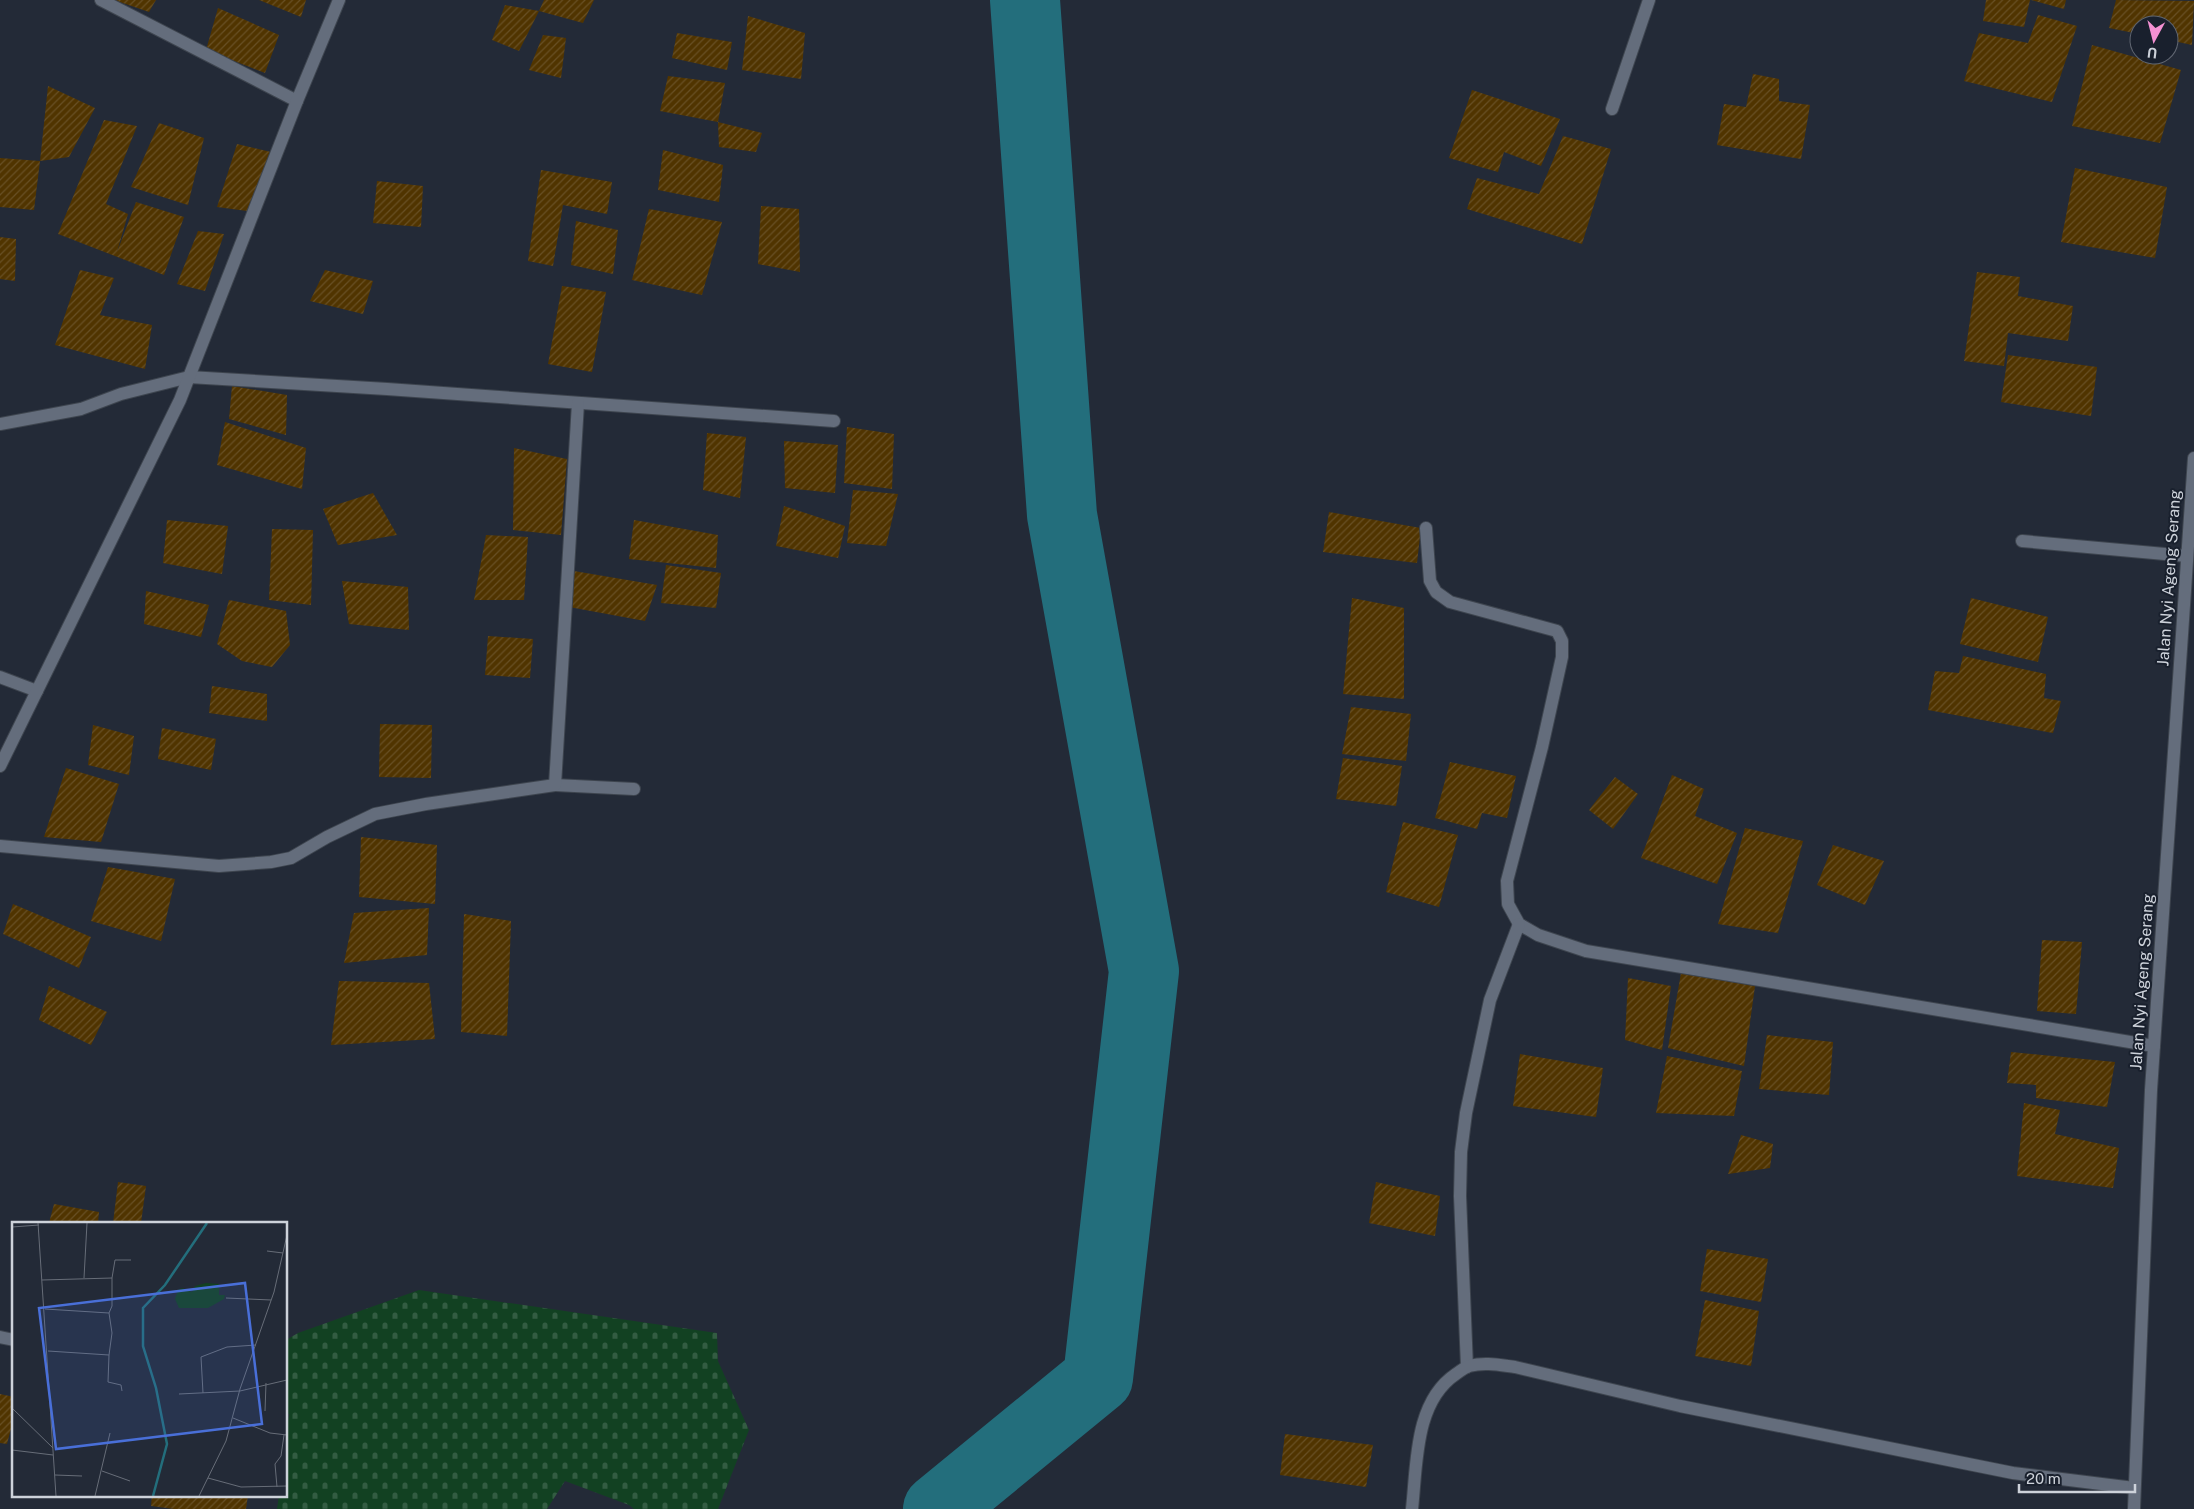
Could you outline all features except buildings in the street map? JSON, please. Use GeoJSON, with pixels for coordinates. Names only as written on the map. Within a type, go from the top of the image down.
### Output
{"type":"FeatureCollection","features":[{"type":"Feature","properties":{"kind":"street"},"geometry":{"type":"LineString","coordinates":[[101,0],[297,101]]}},
{"type":"Feature","properties":{"kind":"street"},"geometry":{"type":"LineString","coordinates":[[0,766],[180,400],[297,101],[339,0]]}},
{"type":"Feature","properties":{"kind":"street"},"geometry":{"type":"LineString","coordinates":[[1612,109],[1649,0]]}},
{"type":"Feature","properties":{"kind":"street"},"geometry":{"type":"LineString","coordinates":[[0,424],[81,409],[121,394],[189,377],[578,402],[834,421]]}},
{"type":"Feature","properties":{"kind":"street"},"geometry":{"type":"LineString","coordinates":[[555,785],[578,402]]}},
{"type":"Feature","properties":{"kind":"street","name":"Jalan Nyi Ageng Serang"},"geometry":{"type":"LineString","coordinates":[[2134,1509],[2154,1046],[2194,458]]}},
{"type":"Feature","properties":{"kind":"street"},"geometry":{"type":"LineString","coordinates":[[1426,528],[1430,581],[1436,592],[1450,602],[1557,631],[1562,641],[1562,657],[1544,738],[1507,881],[1508,904],[1519,924],[1538,935],[1586,951],[2154,1046]]}},
{"type":"Feature","properties":{"kind":"street"},"geometry":{"type":"LineString","coordinates":[[2022,541],[2187,556]]}},
{"type":"Feature","properties":{"kind":"street"},"geometry":{"type":"LineString","coordinates":[[0,677],[37,690]]}},
{"type":"Feature","properties":{"kind":"street"},"geometry":{"type":"LineString","coordinates":[[0,846],[219,866],[271,862],[291,858],[327,837],[375,814],[426,804],[555,785],[634,788]]}},
{"type":"Feature","properties":{"kind":"street"},"geometry":{"type":"LineString","coordinates":[[1467,1367],[1460,1152],[1466,1113],[1490,1000],[1519,924]]}},
{"type":"Feature","properties":{"kind":"street"},"geometry":{"type":"LineString","coordinates":[[1412,1509],[1421,1432],[1431,1403],[1448,1379],[1467,1367],[1490,1364],[1515,1367],[1680,1406],[2013,1473],[2134,1488]]}},
{"type":"Feature","properties":{"kind":"green space"},"geometry":{"type":"Polygon","coordinates":[[[419,1290],[717,1333],[718,1361],[749,1430],[718,1509],[634,1509],[629,1505],[565,1481],[547,1509],[277,1509],[279,1496],[288,1496],[288,1339],[298,1333],[419,1290]]]}},
{"type":"Feature","properties":{"kind":"waterway"},"geometry":{"type":"LineString","coordinates":[[938,1509],[1098,1378],[1144,971],[1062,515],[1025,0]]}}]}
